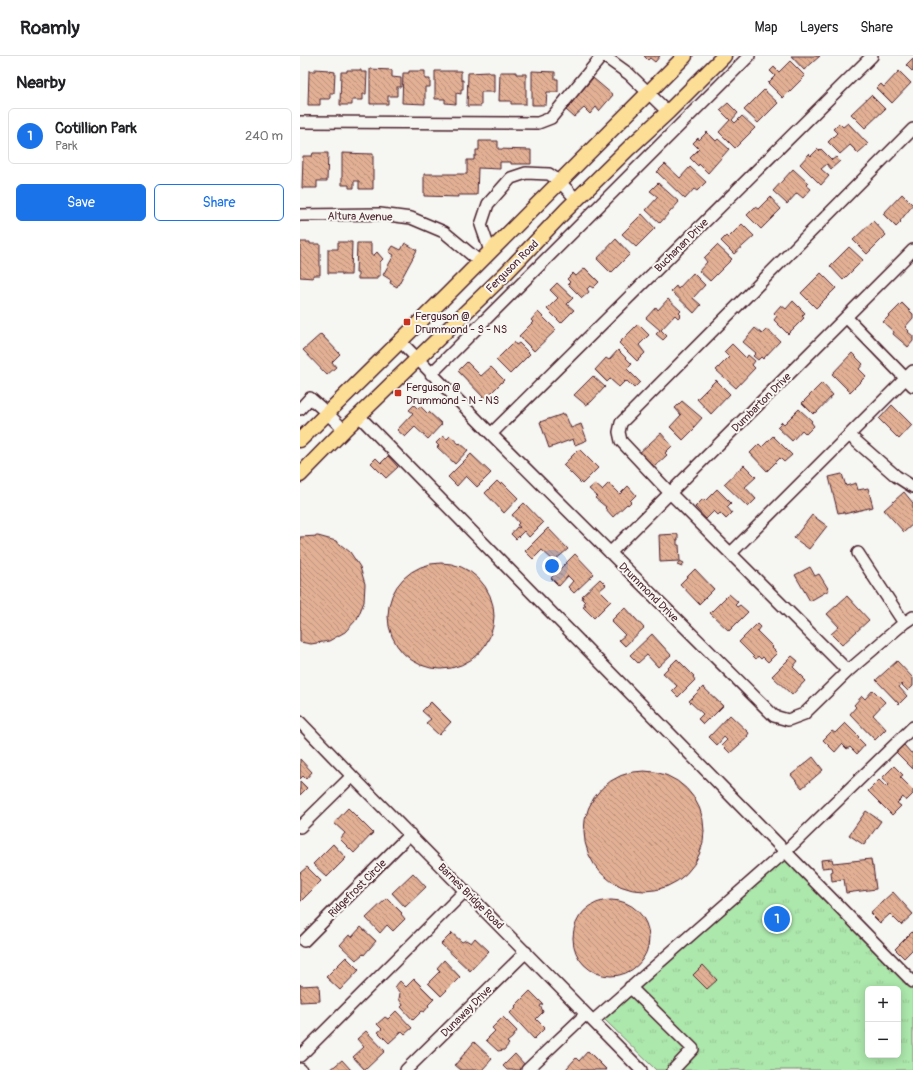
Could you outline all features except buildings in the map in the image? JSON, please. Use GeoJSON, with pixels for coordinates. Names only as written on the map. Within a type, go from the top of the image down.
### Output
{"type":"FeatureCollection","features":[{"type":"Feature","properties":{"kind":"main road"},"geometry":{"type":"LineString","coordinates":[[300,440],[400,342],[685,56]]}},
{"type":"Feature","properties":{"kind":"main road","name":"Ferguson Road"},"geometry":{"type":"LineString","coordinates":[[300,475],[344,430],[505,274],[629,148],[668,112],[724,56]]}},
{"type":"Feature","properties":{"kind":"street"},"geometry":{"type":"LineString","coordinates":[[431,374],[749,56]]}},
{"type":"Feature","properties":{"kind":"street","name":"Buchanan Drive"},"geometry":{"type":"LineString","coordinates":[[491,434],[872,56]]}},
{"type":"Feature","properties":{"kind":"street"},"geometry":{"type":"LineString","coordinates":[[300,122],[538,122],[551,118],[608,57],[629,74],[668,112]]}},
{"type":"Feature","properties":{"kind":"street"},"geometry":{"type":"LineString","coordinates":[[848,671],[620,441],[619,432],[621,424],[913,129]]}},
{"type":"Feature","properties":{"kind":"street"},"geometry":{"type":"LineString","coordinates":[[490,252],[482,225],[488,204],[511,178],[526,173],[549,174],[559,181],[577,200]]}},
{"type":"Feature","properties":{"kind":"street","name":"Altura Avenue"},"geometry":{"type":"LineString","coordinates":[[300,215],[380,214],[411,218],[444,232],[479,262]]}},
{"type":"Feature","properties":{"kind":"street","name":"Dumbarton Drive"},"geometry":{"type":"LineString","coordinates":[[610,553],[913,250]]}},
{"type":"Feature","properties":{"kind":"street"},"geometry":{"type":"LineString","coordinates":[[731,553],[849,435],[911,379],[846,317]]}},
{"type":"Feature","properties":{"kind":"street","name":"Drummond Drive"},"geometry":{"type":"LineString","coordinates":[[400,342],[774,716],[788,720],[804,714],[848,671],[908,620]]}},
{"type":"Feature","properties":{"kind":"street"},"geometry":{"type":"LineString","coordinates":[[300,409],[310,398],[344,430]]}},
{"type":"Feature","properties":{"kind":"street"},"geometry":{"type":"LineString","coordinates":[[359,416],[913,982]]}},
{"type":"Feature","properties":{"kind":"street"},"geometry":{"type":"LineString","coordinates":[[849,435],[896,476],[913,487]]}},
{"type":"Feature","properties":{"kind":"street"},"geometry":{"type":"LineString","coordinates":[[858,553],[908,620]]}},
{"type":"Feature","properties":{"kind":"street","name":"Barnes Bridge Road"},"geometry":{"type":"LineString","coordinates":[[300,722],[641,1070]]}},
{"type":"Feature","properties":{"kind":"street"},"geometry":{"type":"LineString","coordinates":[[527,1070],[589,1017],[630,988],[786,852],[913,727]]}},
{"type":"Feature","properties":{"kind":"street"},"geometry":{"type":"LineString","coordinates":[[300,826],[352,776]]}},
{"type":"Feature","properties":{"kind":"street","name":"Ridgefrost Circle"},"geometry":{"type":"LineString","coordinates":[[304,942],[410,834]]}},
{"type":"Feature","properties":{"kind":"street"},"geometry":{"type":"LineString","coordinates":[[300,1056],[465,891]]}},
{"type":"Feature","properties":{"kind":"street","name":"Dunaway Drive"},"geometry":{"type":"LineString","coordinates":[[406,1070],[526,952]]}},
{"type":"Feature","properties":{"kind":"street"},"geometry":{"type":"LineString","coordinates":[[630,988],[693,1048],[673,1070]]}},
{"type":"Feature","properties":{"kind":"green space"},"geometry":{"type":"Polygon","coordinates":[[[778,852],[913,985],[913,1070],[656,1070],[604,1019],[778,852]]]}},
{"type":"Feature","properties":{"kind":"place","name":"Ferguson @ Drummond - S - NS"},"geometry":{"type":"Point","coordinates":[407,322]}},
{"type":"Feature","properties":{"kind":"place","name":"Ferguson @ Drummond - N - NS"},"geometry":{"type":"Point","coordinates":[398,393]}},
{"type":"Feature","properties":{"kind":"place","name":"Cotillion Park"},"geometry":{"type":"Point","coordinates":[777,919]}}]}
